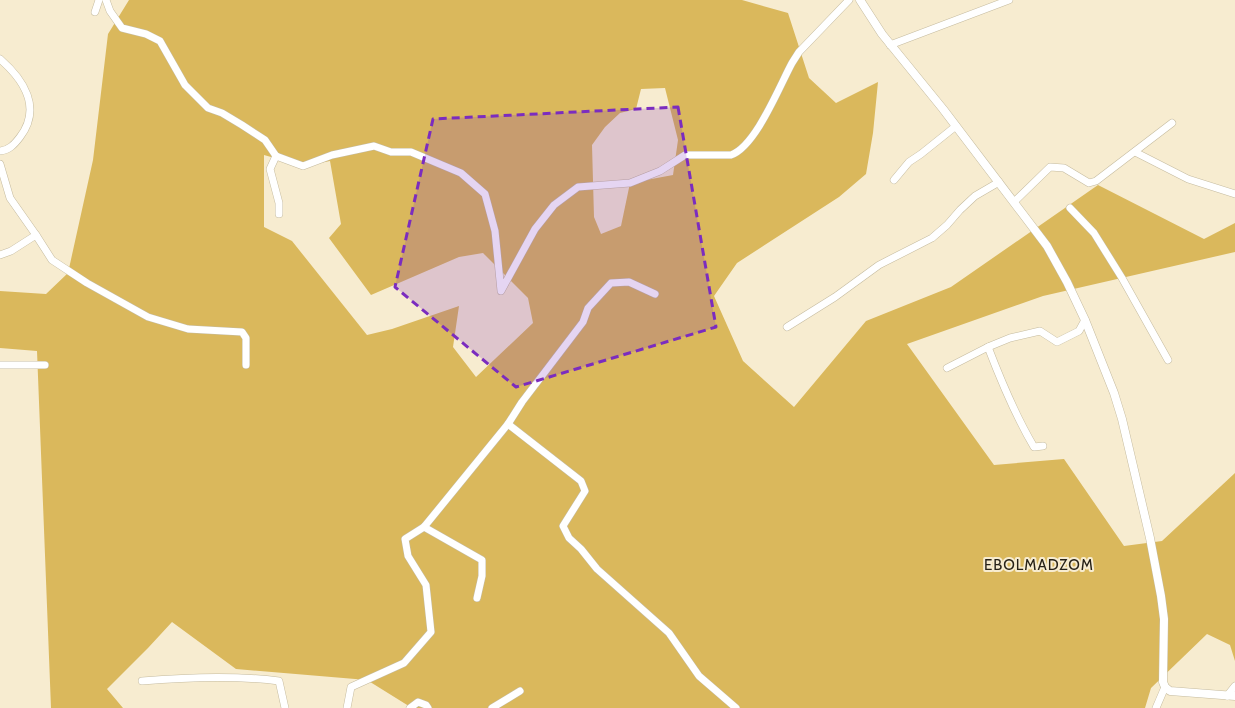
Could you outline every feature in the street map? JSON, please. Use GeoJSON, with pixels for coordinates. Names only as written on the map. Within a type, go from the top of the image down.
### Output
{"type":"FeatureCollection","features":[{"type":"Feature","properties":{"kind":"street"},"geometry":{"type":"LineString","coordinates":[[95,12],[99,0]]}},
{"type":"Feature","properties":{"kind":"street"},"geometry":{"type":"LineString","coordinates":[[106,0],[110,11],[122,28],[146,34],[160,41],[185,85],[208,108],[228,117],[265,140],[276,156],[302,166],[332,155],[374,146],[391,152],[412,152],[461,173],[485,194],[495,231],[501,291],[535,229],[554,205],[578,187],[630,183],[660,170],[685,155],[731,155],[739,152],[755,135],[799,52],[849,0]]}},
{"type":"Feature","properties":{"kind":"street"},"geometry":{"type":"LineString","coordinates":[[860,0],[871,19],[890,45],[956,126],[1047,246],[1067,282],[1085,320],[1114,393],[1122,419],[1148,531],[1161,596],[1164,619],[1165,687],[1156,708]]}},
{"type":"Feature","properties":{"kind":"street"},"geometry":{"type":"LineString","coordinates":[[890,45],[996,2],[1009,0]]}},
{"type":"Feature","properties":{"kind":"street"},"geometry":{"type":"LineString","coordinates":[[0,58],[8,65],[20,80],[27,93],[30,107],[30,119],[16,143],[8,150],[0,150]]}},
{"type":"Feature","properties":{"kind":"street"},"geometry":{"type":"LineString","coordinates":[[1014,202],[1050,167],[1064,168],[1088,183],[1096,181],[1172,123]]}},
{"type":"Feature","properties":{"kind":"street"},"geometry":{"type":"LineString","coordinates":[[894,180],[909,162],[956,126]]}},
{"type":"Feature","properties":{"kind":"street"},"geometry":{"type":"LineString","coordinates":[[1135,152],[1188,179],[1235,194]]}},
{"type":"Feature","properties":{"kind":"street"},"geometry":{"type":"LineString","coordinates":[[276,156],[270,169],[279,203],[279,214]]}},
{"type":"Feature","properties":{"kind":"street"},"geometry":{"type":"LineString","coordinates":[[0,164],[10,198],[52,260],[87,283],[148,317],[188,329],[242,332],[246,338],[246,365]]}},
{"type":"Feature","properties":{"kind":"street"},"geometry":{"type":"LineString","coordinates":[[787,327],[835,297],[887,260],[932,238],[975,196],[999,182]]}},
{"type":"Feature","properties":{"kind":"street"},"geometry":{"type":"LineString","coordinates":[[1070,208],[1094,233],[1122,278],[1168,360]]}},
{"type":"Feature","properties":{"kind":"street"},"geometry":{"type":"LineString","coordinates":[[0,255],[11,251],[36,235]]}},
{"type":"Feature","properties":{"kind":"street"},"geometry":{"type":"LineString","coordinates":[[347,708],[351,687],[404,663],[431,632],[426,585],[408,556],[405,539],[424,527],[508,424],[522,402],[583,322],[588,308],[611,283],[629,282],[655,294]]}},
{"type":"Feature","properties":{"kind":"street"},"geometry":{"type":"LineString","coordinates":[[946,368],[1010,338],[1040,331],[1057,342],[1079,331],[1085,320]]}},
{"type":"Feature","properties":{"kind":"street"},"geometry":{"type":"LineString","coordinates":[[988,347],[1003,386],[1034,447],[1043,446]]}},
{"type":"Feature","properties":{"kind":"street"},"geometry":{"type":"LineString","coordinates":[[0,365],[45,366]]}},
{"type":"Feature","properties":{"kind":"street"},"geometry":{"type":"LineString","coordinates":[[508,424],[581,481],[585,491],[563,526],[568,538],[581,549],[597,569],[669,633],[699,676],[736,708]]}},
{"type":"Feature","properties":{"kind":"street"},"geometry":{"type":"LineString","coordinates":[[424,527],[482,560],[482,576],[477,598]]}},
{"type":"Feature","properties":{"kind":"street"},"geometry":{"type":"LineString","coordinates":[[142,680],[194,676],[279,680],[285,708]]}},
{"type":"Feature","properties":{"kind":"street"},"geometry":{"type":"LineString","coordinates":[[1165,687],[1170,691],[1231,696],[1235,686]]}},
{"type":"Feature","properties":{"kind":"street"},"geometry":{"type":"LineString","coordinates":[[492,708],[520,691]]}},
{"type":"Feature","properties":{"kind":"street"},"geometry":{"type":"LineString","coordinates":[[410,708],[418,702],[426,705],[428,708]]}},
{"type":"Feature","properties":{"kind":"highlighted area"},"geometry":{"type":"Polygon","coordinates":[[[678,107],[716,327],[516,387],[395,287],[433,119],[678,107]]]}},
{"type":"Feature","properties":{"kind":"shaded area"},"geometry":{"type":"Polygon","coordinates":[[[129,0],[742,0],[788,13],[809,78],[836,103],[878,82],[873,133],[866,174],[839,197],[737,263],[714,296],[743,361],[794,407],[866,321],[951,287],[1098,185],[1204,239],[1235,223],[1235,252],[1043,296],[907,344],[994,465],[1064,459],[1124,546],[1162,541],[1235,473],[1235,661],[1230,645],[1207,634],[1151,688],[1145,708],[412,708],[367,680],[236,669],[172,622],[107,689],[123,708],[51,708],[37,351],[0,348],[0,291],[46,294],[68,273],[93,160],[108,34],[129,0]],[[665,88],[641,89],[636,109],[620,113],[605,127],[592,145],[594,217],[601,234],[621,226],[630,183],[673,175],[678,140],[665,88]],[[264,155],[264,227],[292,241],[367,335],[392,329],[459,306],[453,347],[476,377],[533,323],[528,298],[483,253],[459,257],[371,295],[329,238],[341,224],[330,161],[303,166],[264,155]]]}},
{"type":"Feature","properties":{"kind":"district","name":"EBOLMADZOM"},"geometry":{"type":"Point","coordinates":[1039,565]}}]}
